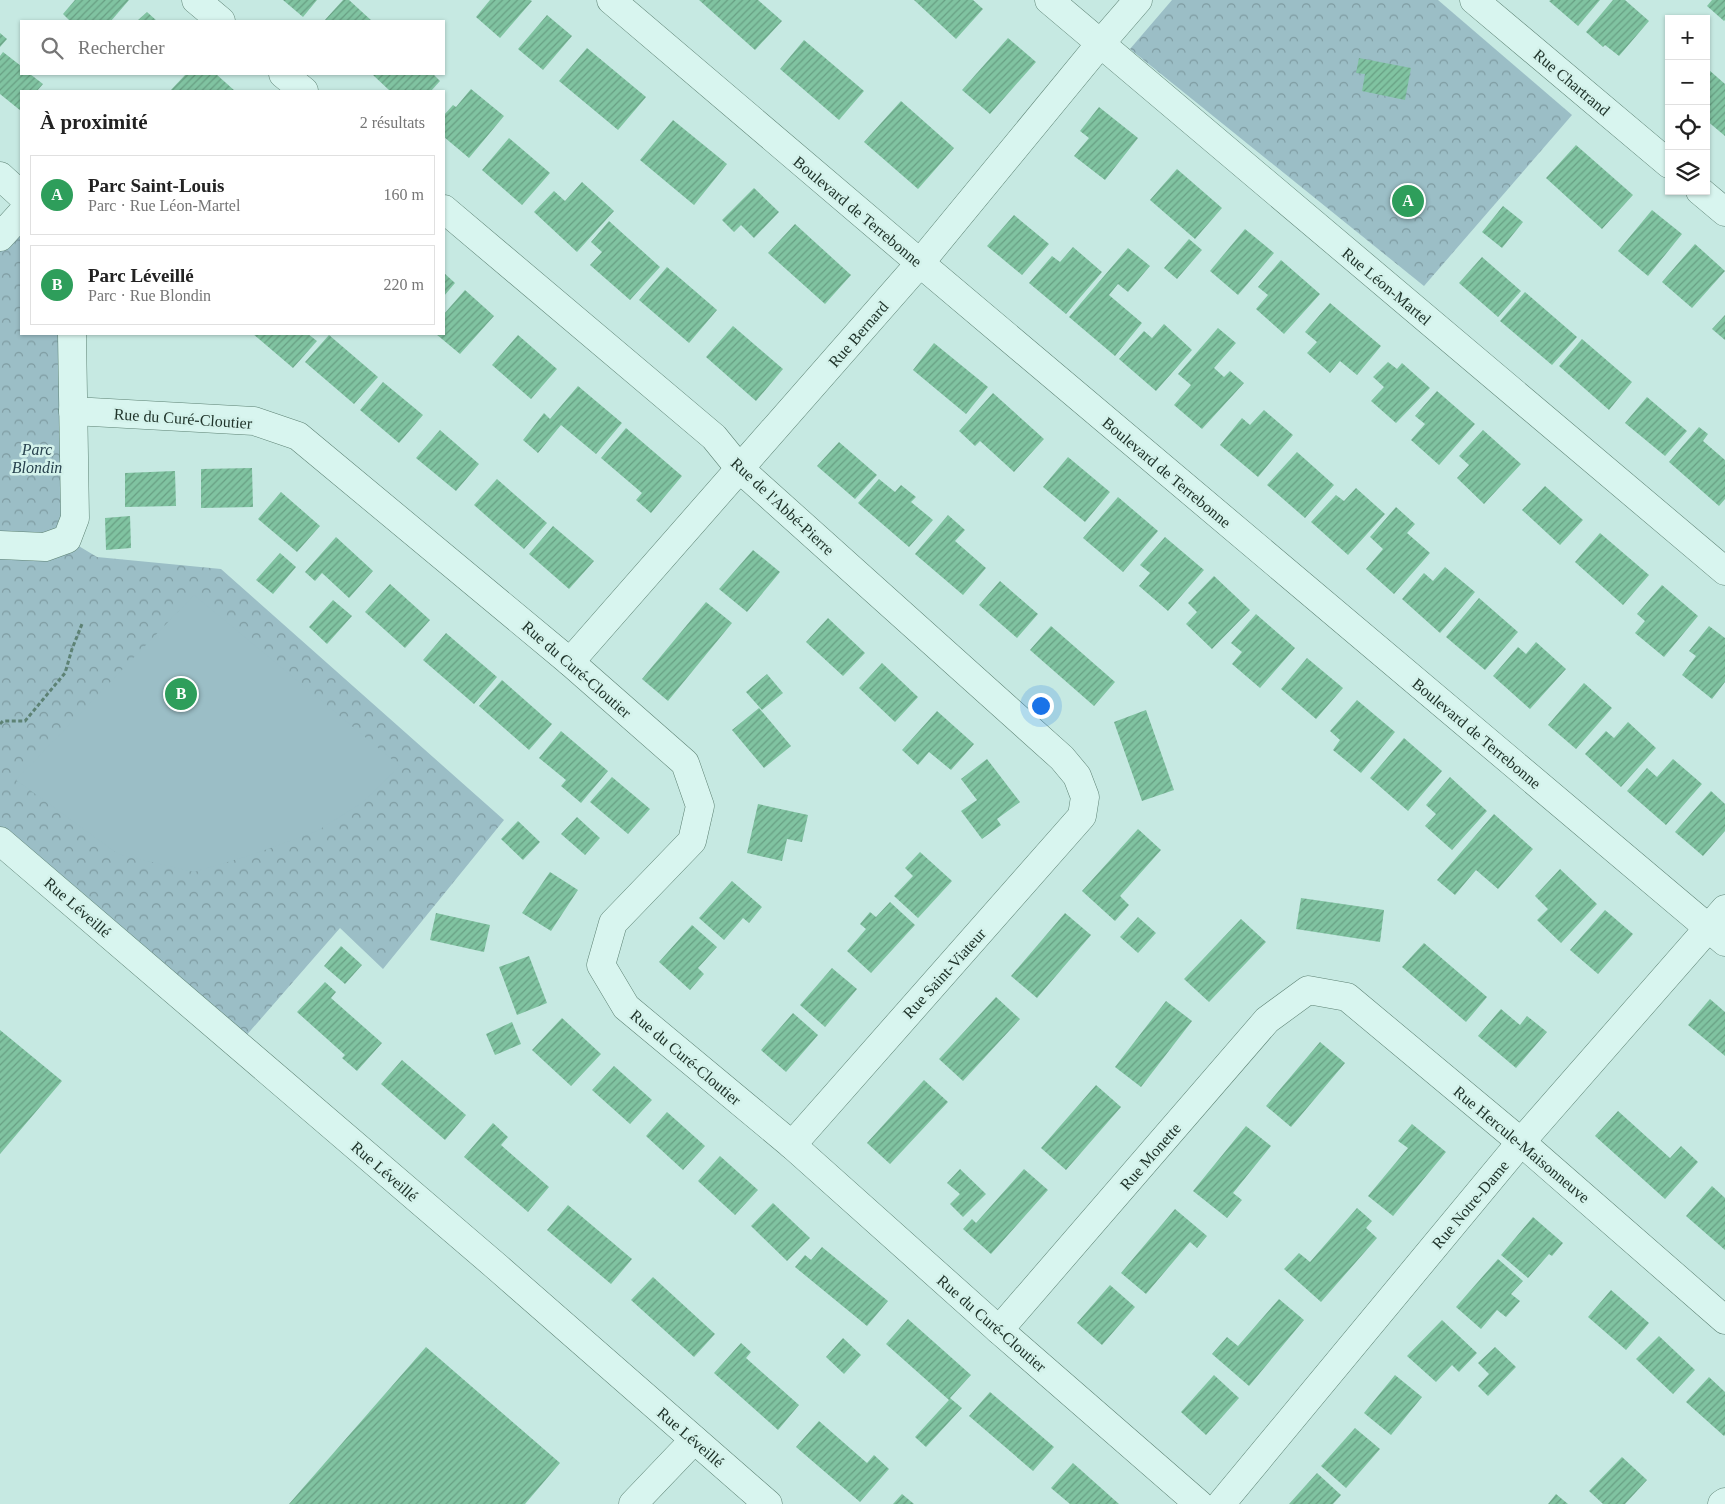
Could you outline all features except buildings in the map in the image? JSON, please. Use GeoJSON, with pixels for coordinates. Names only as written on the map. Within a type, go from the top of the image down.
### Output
{"type":"FeatureCollection","features":[{"type":"Feature","properties":{"kind":"street"},"geometry":{"type":"LineString","coordinates":[[196,0],[220,20]]}},
{"type":"Feature","properties":{"kind":"street","name":"Boulevard de Terrebonne"},"geometry":{"type":"LineString","coordinates":[[611,0],[920,264],[1720,926]]}},
{"type":"Feature","properties":{"kind":"street","name":"Rue Léon-Martel"},"geometry":{"type":"LineString","coordinates":[[1049,0],[1725,571]]}},
{"type":"Feature","properties":{"kind":"street","name":"Rue Bernard"},"geometry":{"type":"LineString","coordinates":[[570,662],[920,264],[1138,0]]}},
{"type":"Feature","properties":{"kind":"street","name":"Rue Chartrand"},"geometry":{"type":"LineString","coordinates":[[1474,0],[1665,161]]}},
{"type":"Feature","properties":{"kind":"street"},"geometry":{"type":"LineString","coordinates":[[284,75],[303,90]]}},
{"type":"Feature","properties":{"kind":"street"},"geometry":{"type":"LineString","coordinates":[[0,176],[20,194]]}},
{"type":"Feature","properties":{"kind":"street"},"geometry":{"type":"LineString","coordinates":[[1705,195],[1725,212]]}},
{"type":"Feature","properties":{"kind":"street","name":"Rue de l'Abbé-Pierre"},"geometry":{"type":"LineString","coordinates":[[445,210],[714,437],[740,469],[1062,758],[1077,776],[1086,797]]}},
{"type":"Feature","properties":{"kind":"street"},"geometry":{"type":"LineString","coordinates":[[0,238],[20,215]]}},
{"type":"Feature","properties":{"kind":"street"},"geometry":{"type":"LineString","coordinates":[[0,545],[45,547],[67,539],[75,518],[72,335]]}},
{"type":"Feature","properties":{"kind":"street","name":"Rue du Curé-Cloutier"},"geometry":{"type":"LineString","coordinates":[[73,411],[254,421],[298,436],[570,662],[685,763],[700,806],[692,841],[613,923],[601,965],[626,1007],[792,1145],[999,1330],[1199,1504]]}},
{"type":"Feature","properties":{"kind":"street","name":"Rue Saint-Viateur"},"geometry":{"type":"LineString","coordinates":[[792,1145],[1082,816],[1086,797]]}},
{"type":"Feature","properties":{"kind":"street","name":"Rue Léveillé"},"geometry":{"type":"LineString","coordinates":[[0,840],[482,1254],[768,1504]]}},
{"type":"Feature","properties":{"kind":"street","name":"Rue Notre-Dame"},"geometry":{"type":"LineString","coordinates":[[1221,1504],[1521,1142],[1720,926]]}},
{"type":"Feature","properties":{"kind":"street","name":"Rue Hercule-Maisonneuve"},"geometry":{"type":"LineString","coordinates":[[1308,990],[1347,997],[1521,1142],[1725,1320]]}},
{"type":"Feature","properties":{"kind":"street","name":"Rue Monette"},"geometry":{"type":"LineString","coordinates":[[999,1330],[1267,1020],[1308,990]]}},
{"type":"Feature","properties":{"kind":"street"},"geometry":{"type":"LineString","coordinates":[[633,1504],[694,1440]]}},
{"type":"Feature","properties":{"kind":"path"},"geometry":{"type":"LineString","coordinates":[[0,724],[3,721],[25,721],[65,674],[82,624]]}},
{"type":"Feature","properties":{"kind":"green space"},"geometry":{"type":"Polygon","coordinates":[[[1172,0],[1438,0],[1572,115],[1424,286],[1130,49],[1172,0]]]}},
{"type":"Feature","properties":{"kind":"green space","name":"Parc Blondin"},"geometry":{"type":"Polygon","coordinates":[[[20,215],[20,335],[72,335],[67,539],[97,557],[221,569],[504,820],[383,969],[340,928],[238,1045],[0,841],[0,237],[20,215]]]}},
{"type":"Feature","properties":{"kind":"green space"},"geometry":{"type":"Polygon","coordinates":[[[194,595],[400,766],[362,803],[317,831],[251,855],[194,872],[118,854],[16,780],[194,595]]]}},
{"type":"Feature","properties":{"kind":"place","name":"Parc Saint-Louis"},"geometry":{"type":"Point","coordinates":[1408,201]}},
{"type":"Feature","properties":{"kind":"place","name":"Parc Léveillé"},"geometry":{"type":"Point","coordinates":[181,694]}}]}
